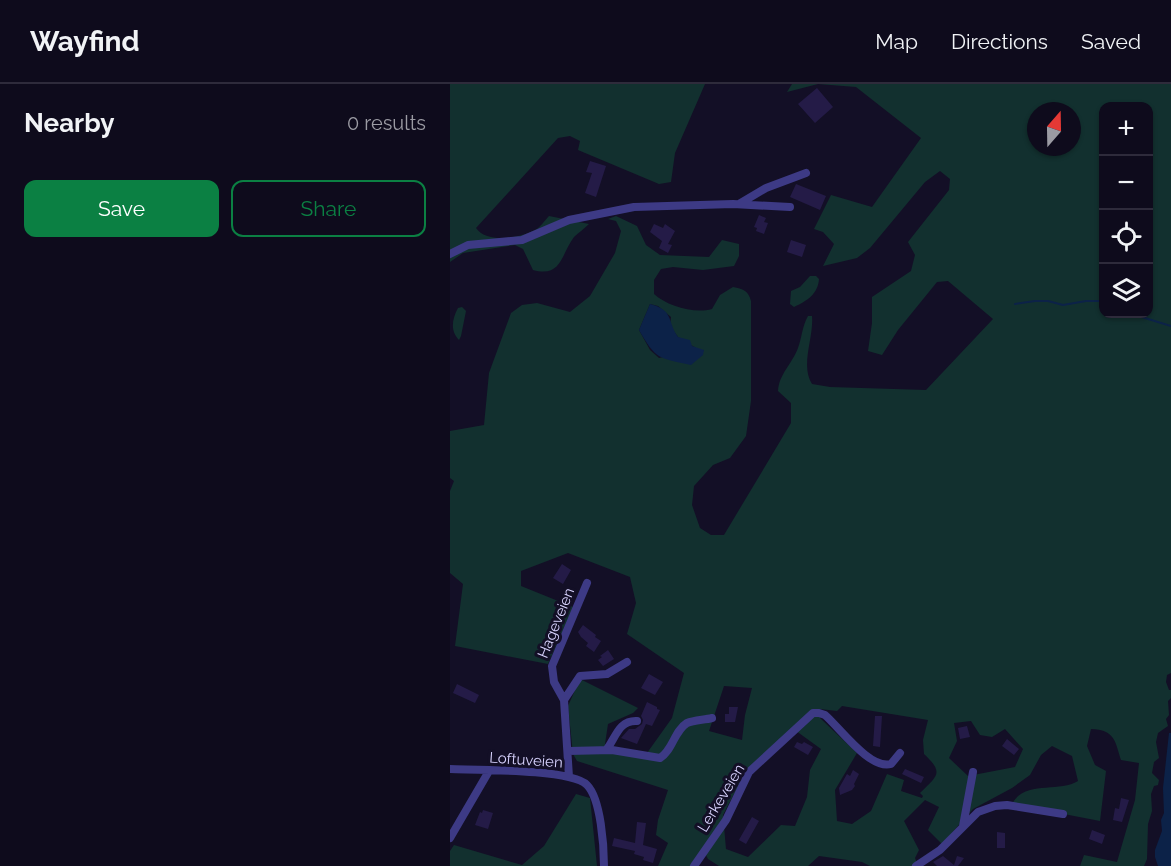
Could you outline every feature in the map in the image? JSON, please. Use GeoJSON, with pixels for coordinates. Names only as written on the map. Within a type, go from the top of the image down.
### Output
{"type":"FeatureCollection","features":[{"type":"Feature","properties":{"kind":"street"},"geometry":{"type":"LineString","coordinates":[[736,205],[765,188],[806,173]]}},
{"type":"Feature","properties":{"kind":"street"},"geometry":{"type":"LineString","coordinates":[[450,254],[468,245],[530,238],[569,220],[626,208],[736,205],[790,207]]}},
{"type":"Feature","properties":{"kind":"street","name":"Hageveien"},"geometry":{"type":"LineString","coordinates":[[569,777],[564,700],[554,682],[552,666],[587,583]]}},
{"type":"Feature","properties":{"kind":"street"},"geometry":{"type":"LineString","coordinates":[[564,700],[580,676],[607,674],[627,662]]}},
{"type":"Feature","properties":{"kind":"street","name":"Lerkeveien"},"geometry":{"type":"LineString","coordinates":[[694,866],[726,820],[749,772],[810,715],[819,713],[837,726],[865,756],[885,766],[894,762],[900,753]]}},
{"type":"Feature","properties":{"kind":"street"},"geometry":{"type":"LineString","coordinates":[[568,751],[608,749],[660,758],[665,755],[684,726],[712,718]]}},
{"type":"Feature","properties":{"kind":"street"},"geometry":{"type":"LineString","coordinates":[[608,749],[626,722],[637,721]]}},
{"type":"Feature","properties":{"kind":"street","name":"Loftuveien"},"geometry":{"type":"LineString","coordinates":[[450,769],[569,777],[585,783],[592,792],[603,841],[604,866]]}},
{"type":"Feature","properties":{"kind":"street"},"geometry":{"type":"LineString","coordinates":[[450,838],[489,771]]}},
{"type":"Feature","properties":{"kind":"street"},"geometry":{"type":"LineString","coordinates":[[963,826],[973,772]]}},
{"type":"Feature","properties":{"kind":"street"},"geometry":{"type":"LineString","coordinates":[[916,866],[940,849],[978,812],[1000,804],[1063,814]]}},
{"type":"Feature","properties":{"kind":"green space"},"geometry":{"type":"Polygon","coordinates":[[[450,84],[705,84],[675,153],[671,182],[659,184],[578,150],[580,141],[570,136],[558,138],[476,228],[488,236],[504,238],[535,230],[549,216],[589,224],[574,237],[560,263],[550,271],[543,272],[533,270],[523,249],[515,245],[463,253],[450,262],[450,84]]]}},
{"type":"Feature","properties":{"kind":"green space"},"geometry":{"type":"Polygon","coordinates":[[[792,84],[818,84],[787,92],[792,84]]]}},
{"type":"Feature","properties":{"kind":"green space"},"geometry":{"type":"Polygon","coordinates":[[[818,84],[1171,84],[1171,673],[1167,675],[1166,682],[1171,690],[1171,698],[1168,701],[1169,715],[1166,719],[1168,726],[1158,733],[1156,742],[1159,758],[1154,762],[1152,773],[1159,780],[1151,794],[1152,811],[1148,824],[1147,859],[1144,866],[1080,866],[1084,855],[1117,862],[1135,800],[1139,763],[1121,760],[1113,738],[1105,732],[1091,729],[1087,746],[1095,765],[1106,771],[1100,821],[1012,804],[1025,792],[1033,789],[1061,786],[1078,781],[1072,756],[1052,746],[1041,755],[1030,775],[1012,788],[973,809],[942,844],[928,830],[939,807],[925,800],[904,821],[919,850],[915,858],[918,866],[870,866],[862,862],[819,856],[808,866],[719,866],[708,859],[704,851],[693,866],[658,866],[668,843],[656,835],[658,820],[668,790],[577,761],[573,754],[568,706],[580,679],[638,708],[633,713],[608,724],[605,744],[609,751],[647,753],[672,718],[684,673],[627,634],[636,603],[630,577],[568,553],[521,571],[521,586],[573,607],[548,664],[455,646],[463,584],[450,573],[450,491],[454,481],[450,478],[450,431],[484,425],[489,373],[511,313],[522,305],[537,303],[570,312],[590,296],[615,253],[621,231],[616,221],[608,219],[616,216],[637,226],[646,245],[660,255],[709,257],[722,240],[739,244],[739,256],[734,266],[703,270],[673,267],[661,269],[654,280],[654,294],[681,308],[712,309],[720,295],[733,287],[745,291],[751,301],[751,401],[746,436],[730,458],[713,465],[694,486],[692,505],[700,528],[711,535],[724,535],[791,423],[791,403],[778,391],[783,374],[798,348],[808,316],[812,316],[812,324],[807,368],[812,384],[830,387],[926,390],[993,319],[948,281],[937,282],[898,330],[882,355],[868,351],[872,323],[872,297],[911,271],[915,255],[908,242],[949,190],[950,179],[940,171],[925,182],[870,248],[857,258],[823,266],[834,244],[823,232],[814,229],[831,195],[872,207],[921,138],[856,87],[818,84]],[[650,304],[639,330],[650,350],[659,358],[696,348],[678,337],[670,326],[671,317],[658,306],[650,304]],[[724,686],[709,731],[742,740],[752,688],[724,686]],[[842,706],[837,711],[820,709],[820,718],[857,753],[835,790],[837,821],[852,824],[871,811],[887,774],[904,780],[901,791],[922,798],[920,793],[936,774],[934,766],[924,754],[923,740],[928,720],[842,706]],[[971,721],[954,723],[957,741],[949,758],[968,776],[1015,767],[1023,749],[1005,729],[992,737],[980,735],[971,721]],[[792,728],[746,771],[723,815],[726,849],[748,857],[781,825],[795,826],[807,797],[810,770],[821,749],[792,728]]]}},
{"type":"Feature","properties":{"kind":"green space"},"geometry":{"type":"Polygon","coordinates":[[[810,276],[816,276],[819,279],[814,293],[794,307],[790,304],[791,291],[800,287],[810,276]]]}},
{"type":"Feature","properties":{"kind":"green space"},"geometry":{"type":"Polygon","coordinates":[[[462,307],[466,311],[459,340],[454,333],[453,325],[458,308],[462,307]]]}},
{"type":"Feature","properties":{"kind":"green space"},"geometry":{"type":"Polygon","coordinates":[[[576,794],[590,798],[597,866],[450,866],[450,851],[454,845],[522,865],[544,846],[576,794]]]}},
{"type":"Feature","properties":{"kind":"water"},"geometry":{"type":"Polygon","coordinates":[[[650,304],[663,309],[678,337],[690,340],[692,346],[704,350],[703,355],[691,365],[665,359],[654,352],[639,330],[650,304]]]}},
{"type":"Feature","properties":{"kind":"water"},"geometry":{"type":"Polygon","coordinates":[[[1169,733],[1171,733],[1171,866],[1158,866],[1155,850],[1162,831],[1163,788],[1169,733]]]}},
{"type":"Feature","properties":{"kind":"building"},"geometry":{"type":"Polygon","coordinates":[[[817,88],[833,107],[815,123],[798,104],[817,88]]]}},
{"type":"Feature","properties":{"kind":"building"},"geometry":{"type":"Polygon","coordinates":[[[590,161],[606,166],[596,197],[585,193],[592,173],[586,172],[590,161]]]}},
{"type":"Feature","properties":{"kind":"building"},"geometry":{"type":"Polygon","coordinates":[[[796,184],[826,196],[820,210],[790,197],[796,184]]]}},
{"type":"Feature","properties":{"kind":"building"},"geometry":{"type":"Polygon","coordinates":[[[759,215],[766,218],[764,222],[768,223],[764,234],[756,231],[757,228],[754,227],[759,215]]]}},
{"type":"Feature","properties":{"kind":"building"},"geometry":{"type":"Polygon","coordinates":[[[654,224],[663,228],[665,224],[675,231],[668,244],[672,245],[668,253],[659,248],[662,241],[650,232],[654,224]]]}},
{"type":"Feature","properties":{"kind":"building"},"geometry":{"type":"Polygon","coordinates":[[[791,240],[806,245],[802,257],[787,252],[791,240]]]}},
{"type":"Feature","properties":{"kind":"building"},"geometry":{"type":"Polygon","coordinates":[[[562,564],[571,570],[563,584],[553,578],[562,564]]]}},
{"type":"Feature","properties":{"kind":"building"},"geometry":{"type":"Polygon","coordinates":[[[583,625],[601,641],[594,652],[586,646],[588,643],[578,632],[583,625]]]}},
{"type":"Feature","properties":{"kind":"building"},"geometry":{"type":"Polygon","coordinates":[[[608,650],[614,659],[603,666],[598,660],[608,650]]]}},
{"type":"Feature","properties":{"kind":"building"},"geometry":{"type":"Polygon","coordinates":[[[649,674],[663,682],[655,695],[641,688],[649,674]]]}},
{"type":"Feature","properties":{"kind":"building"},"geometry":{"type":"Polygon","coordinates":[[[457,684],[479,695],[475,703],[453,693],[457,684]]]}},
{"type":"Feature","properties":{"kind":"building"},"geometry":{"type":"Polygon","coordinates":[[[647,702],[660,710],[652,726],[646,724],[637,744],[621,738],[629,729],[635,729],[642,724],[641,716],[647,702]]]}},
{"type":"Feature","properties":{"kind":"building"},"geometry":{"type":"Polygon","coordinates":[[[729,707],[738,707],[735,722],[725,722],[725,714],[729,714],[729,707]]]}},
{"type":"Feature","properties":{"kind":"building"},"geometry":{"type":"Polygon","coordinates":[[[875,716],[882,716],[880,747],[873,746],[875,716]]]}},
{"type":"Feature","properties":{"kind":"building"},"geometry":{"type":"Polygon","coordinates":[[[967,726],[970,737],[960,739],[958,728],[967,726]]]}},
{"type":"Feature","properties":{"kind":"building"},"geometry":{"type":"Polygon","coordinates":[[[1007,739],[1019,749],[1014,755],[1002,746],[1007,739]]]}},
{"type":"Feature","properties":{"kind":"building"},"geometry":{"type":"Polygon","coordinates":[[[797,742],[802,744],[804,742],[813,747],[808,755],[794,747],[797,742]]]}},
{"type":"Feature","properties":{"kind":"building"},"geometry":{"type":"Polygon","coordinates":[[[905,769],[924,777],[921,783],[902,774],[905,769]]]}},
{"type":"Feature","properties":{"kind":"building"},"geometry":{"type":"Polygon","coordinates":[[[853,770],[859,774],[855,786],[852,790],[840,795],[839,788],[847,774],[850,776],[853,770]]]}},
{"type":"Feature","properties":{"kind":"building"},"geometry":{"type":"Polygon","coordinates":[[[1121,798],[1129,800],[1122,822],[1113,820],[1115,808],[1119,809],[1121,798]]]}},
{"type":"Feature","properties":{"kind":"building"},"geometry":{"type":"Polygon","coordinates":[[[483,810],[493,813],[488,829],[475,825],[483,810]]]}},
{"type":"Feature","properties":{"kind":"building"},"geometry":{"type":"Polygon","coordinates":[[[752,817],[759,821],[746,844],[739,840],[752,817]]]}},
{"type":"Feature","properties":{"kind":"building"},"geometry":{"type":"Polygon","coordinates":[[[637,822],[646,823],[643,845],[657,849],[653,863],[634,854],[635,851],[612,846],[614,838],[635,843],[637,822]]]}},
{"type":"Feature","properties":{"kind":"building"},"geometry":{"type":"Polygon","coordinates":[[[1092,830],[1105,835],[1102,844],[1089,839],[1092,830]]]}},
{"type":"Feature","properties":{"kind":"building"},"geometry":{"type":"Polygon","coordinates":[[[997,832],[1005,833],[1005,848],[997,848],[997,832]]]}},
{"type":"Feature","properties":{"kind":"building"},"geometry":{"type":"Polygon","coordinates":[[[943,856],[954,865],[957,856],[964,858],[958,866],[937,866],[933,862],[943,856]]]}},
{"type":"Feature","properties":{"kind":"waterway"},"geometry":{"type":"LineString","coordinates":[[1015,304],[1048,301],[1063,305],[1099,301]]}},
{"type":"Feature","properties":{"kind":"waterway"},"geometry":{"type":"LineString","coordinates":[[1145,318],[1171,326]]}}]}
